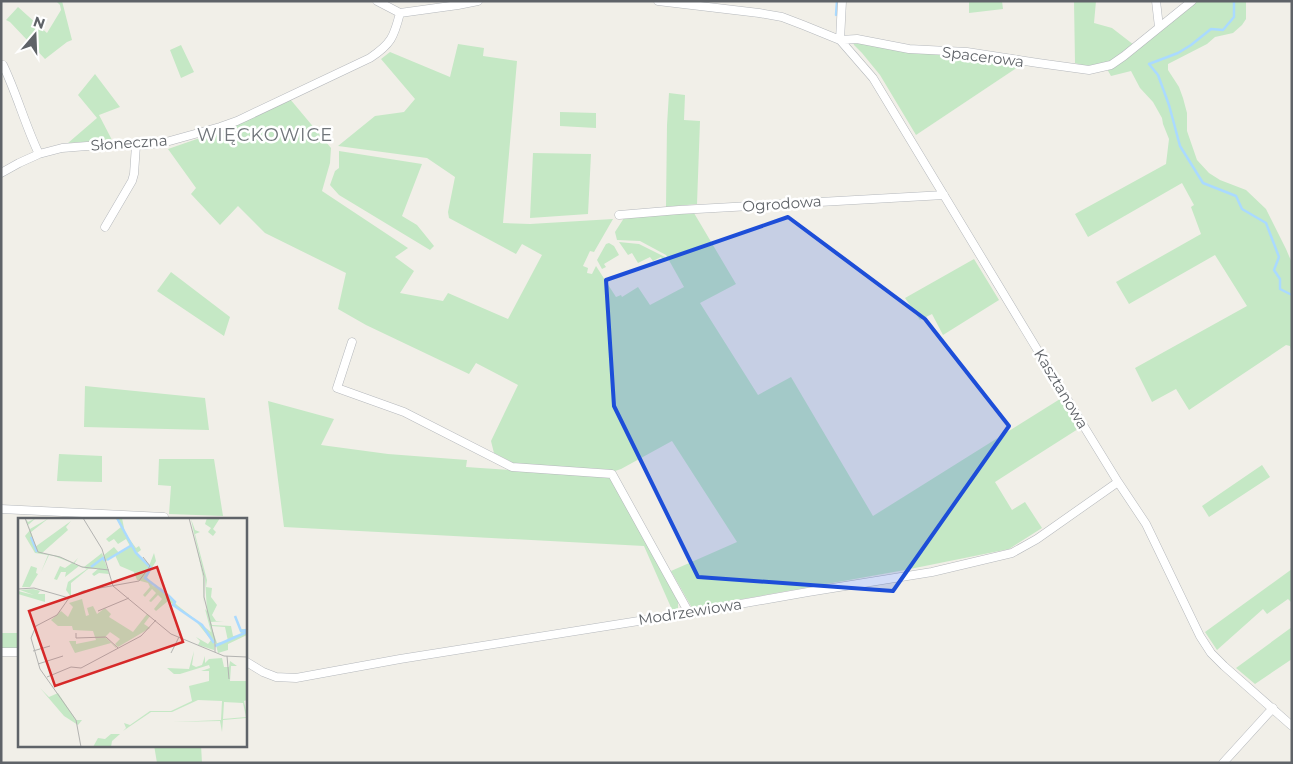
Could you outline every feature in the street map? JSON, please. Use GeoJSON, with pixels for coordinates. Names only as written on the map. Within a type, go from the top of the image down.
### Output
{"type":"FeatureCollection","features":[{"type":"Feature","properties":{"kind":"street"},"geometry":{"type":"LineString","coordinates":[[377,1],[400,13],[478,1]]}},
{"type":"Feature","properties":{"kind":"street"},"geometry":{"type":"LineString","coordinates":[[658,1],[782,17],[840,40],[842,1]]}},
{"type":"Feature","properties":{"kind":"street"},"geometry":{"type":"LineString","coordinates":[[1156,1],[1159,27]]}},
{"type":"Feature","properties":{"kind":"street","name":"Spacerowa"},"geometry":{"type":"LineString","coordinates":[[840,40],[856,39],[909,49],[967,52],[1038,64],[1089,70],[1111,64],[1124,56],[1192,1]]}},
{"type":"Feature","properties":{"kind":"street","name":"Słoneczna"},"geometry":{"type":"LineString","coordinates":[[1,174],[39,154],[62,148],[166,142],[237,121],[370,58],[383,49],[391,40],[400,13]]}},
{"type":"Feature","properties":{"kind":"street","name":"Kasztanowa"},"geometry":{"type":"LineString","coordinates":[[840,40],[873,78],[1118,482],[1146,524],[1200,636],[1224,666],[1292,726]]}},
{"type":"Feature","properties":{"kind":"street"},"geometry":{"type":"LineString","coordinates":[[3,65],[39,154]]}},
{"type":"Feature","properties":{"kind":"street"},"geometry":{"type":"LineString","coordinates":[[106,227],[132,181],[136,145]]}},
{"type":"Feature","properties":{"kind":"street","name":"Ogrodowa"},"geometry":{"type":"LineString","coordinates":[[619,215],[944,194]]}},
{"type":"Feature","properties":{"kind":"street"},"geometry":{"type":"LineString","coordinates":[[352,342],[337,388],[404,412],[512,467],[612,474],[688,613]]}},
{"type":"Feature","properties":{"kind":"street","name":"Modrzewiowa"},"geometry":{"type":"LineString","coordinates":[[246,661],[262,672],[276,677],[296,678],[400,659],[932,572],[1012,553],[1037,539],[1118,482]]}},
{"type":"Feature","properties":{"kind":"street"},"geometry":{"type":"LineString","coordinates":[[1,509],[164,517]]}},
{"type":"Feature","properties":{"kind":"street"},"geometry":{"type":"LineString","coordinates":[[1,652],[18,652]]}},
{"type":"Feature","properties":{"kind":"street"},"geometry":{"type":"LineString","coordinates":[[1223,763],[1273,708]]}},
{"type":"Feature","properties":{"kind":"highlighted area"},"geometry":{"type":"Polygon","coordinates":[[[788,217],[925,319],[1009,426],[893,591],[698,577],[614,406],[606,280],[788,217]]]}},
{"type":"Feature","properties":{"kind":"green space"},"geometry":{"type":"Polygon","coordinates":[[[56,1],[62,1],[72,40],[45,59],[6,20],[18,7],[47,33],[61,10],[60,5],[56,1]]]}},
{"type":"Feature","properties":{"kind":"green space"},"geometry":{"type":"Polygon","coordinates":[[[969,1],[1002,1],[1003,9],[969,13],[969,1]]]}},
{"type":"Feature","properties":{"kind":"green space"},"geometry":{"type":"Polygon","coordinates":[[[1074,1],[1096,1],[1094,23],[1112,28],[1134,45],[1113,60],[1089,67],[1075,63],[1074,1]]]}},
{"type":"Feature","properties":{"kind":"green space"},"geometry":{"type":"Polygon","coordinates":[[[1192,1],[1246,1],[1246,19],[1233,33],[1215,37],[1207,44],[1168,64],[1168,70],[1179,87],[1183,98],[1187,113],[1187,131],[1197,160],[1209,173],[1220,180],[1246,190],[1266,209],[1286,249],[1292,263],[1292,356],[1290,346],[1286,345],[1189,410],[1176,389],[1152,402],[1135,368],[1247,306],[1215,255],[1129,304],[1116,282],[1201,234],[1191,207],[1194,205],[1182,183],[1088,237],[1075,214],[1166,164],[1169,139],[1162,118],[1153,102],[1140,88],[1131,71],[1111,76],[1107,69],[1134,53],[1192,1]]]}},
{"type":"Feature","properties":{"kind":"green space"},"geometry":{"type":"Polygon","coordinates":[[[853,42],[967,55],[1021,65],[916,135],[880,75],[853,42]]]}},
{"type":"Feature","properties":{"kind":"green space"},"geometry":{"type":"Polygon","coordinates":[[[458,44],[484,48],[483,56],[517,61],[503,223],[530,224],[613,219],[594,252],[590,251],[583,266],[588,268],[587,273],[592,274],[596,266],[616,297],[621,295],[622,297],[638,287],[650,305],[684,287],[666,255],[640,241],[617,240],[615,232],[624,218],[694,213],[736,284],[700,303],[758,395],[791,377],[873,516],[1060,399],[1078,429],[995,482],[1012,510],[1025,502],[1042,528],[1009,549],[905,570],[692,608],[671,571],[737,542],[672,441],[615,471],[517,465],[494,453],[491,441],[518,385],[476,363],[469,374],[366,325],[338,309],[346,273],[265,233],[238,206],[220,225],[191,194],[196,188],[168,149],[220,131],[290,99],[331,148],[330,163],[322,191],[408,248],[395,257],[414,271],[400,293],[443,301],[448,293],[508,319],[542,255],[522,244],[516,254],[449,218],[448,212],[455,177],[427,158],[338,146],[375,116],[404,112],[415,99],[381,59],[390,52],[450,77],[458,44]]]}},
{"type":"Feature","properties":{"kind":"green space"},"geometry":{"type":"Polygon","coordinates":[[[181,45],[194,72],[181,78],[170,50],[181,45]]]}},
{"type":"Feature","properties":{"kind":"green space"},"geometry":{"type":"Polygon","coordinates":[[[95,74],[120,107],[99,115],[112,140],[68,143],[97,118],[78,95],[95,74]]]}},
{"type":"Feature","properties":{"kind":"green space"},"geometry":{"type":"Polygon","coordinates":[[[669,93],[685,95],[684,120],[700,121],[697,204],[666,207],[669,93]]]}},
{"type":"Feature","properties":{"kind":"green space"},"geometry":{"type":"Polygon","coordinates":[[[560,112],[596,113],[596,128],[560,126],[560,112]]]}},
{"type":"Feature","properties":{"kind":"green space"},"geometry":{"type":"Polygon","coordinates":[[[339,151],[422,164],[402,216],[417,225],[434,246],[430,250],[339,195],[330,185],[335,171],[339,168],[339,151]]]}},
{"type":"Feature","properties":{"kind":"green space"},"geometry":{"type":"Polygon","coordinates":[[[533,153],[591,154],[588,214],[530,218],[533,153]]]}},
{"type":"Feature","properties":{"kind":"green space"},"geometry":{"type":"Polygon","coordinates":[[[619,242],[639,244],[665,257],[666,260],[664,262],[661,257],[653,261],[650,257],[638,263],[632,253],[628,255],[619,242]]]}},
{"type":"Feature","properties":{"kind":"green space"},"geometry":{"type":"Polygon","coordinates":[[[609,243],[614,246],[619,255],[604,264],[606,267],[602,269],[597,260],[606,244],[609,243]]]}},
{"type":"Feature","properties":{"kind":"green space"},"geometry":{"type":"Polygon","coordinates":[[[974,259],[999,300],[943,335],[932,314],[920,320],[905,298],[974,259]]]}},
{"type":"Feature","properties":{"kind":"green space"},"geometry":{"type":"Polygon","coordinates":[[[171,272],[230,317],[224,336],[157,291],[171,272]]]}},
{"type":"Feature","properties":{"kind":"green space"},"geometry":{"type":"Polygon","coordinates":[[[85,386],[205,398],[209,430],[84,427],[85,386]]]}},
{"type":"Feature","properties":{"kind":"green space"},"geometry":{"type":"Polygon","coordinates":[[[268,401],[334,419],[321,445],[388,454],[467,460],[466,467],[610,477],[678,600],[678,612],[673,612],[644,546],[284,527],[268,401]]]}},
{"type":"Feature","properties":{"kind":"green space"},"geometry":{"type":"Polygon","coordinates":[[[59,454],[102,456],[102,482],[57,481],[59,454]]]}},
{"type":"Feature","properties":{"kind":"green space"},"geometry":{"type":"Polygon","coordinates":[[[159,459],[214,459],[223,516],[169,514],[171,486],[158,485],[159,459]]]}},
{"type":"Feature","properties":{"kind":"green space"},"geometry":{"type":"Polygon","coordinates":[[[1262,465],[1270,477],[1209,517],[1202,506],[1262,465]]]}},
{"type":"Feature","properties":{"kind":"green space"},"geometry":{"type":"Polygon","coordinates":[[[1292,569],[1292,603],[1288,599],[1267,614],[1263,609],[1217,650],[1205,632],[1292,569]]]}},
{"type":"Feature","properties":{"kind":"green space"},"geometry":{"type":"Polygon","coordinates":[[[1292,627],[1292,659],[1255,684],[1236,668],[1292,627]]]}},
{"type":"Feature","properties":{"kind":"green space"},"geometry":{"type":"Polygon","coordinates":[[[1,633],[18,633],[18,649],[1,650],[1,633]]]}},
{"type":"Feature","properties":{"kind":"green space"},"geometry":{"type":"Polygon","coordinates":[[[154,746],[201,746],[202,763],[157,763],[154,746]]]}},
{"type":"Feature","properties":{"kind":"waterway"},"geometry":{"type":"LineString","coordinates":[[836,15],[837,1]]}},
{"type":"Feature","properties":{"kind":"waterway"},"geometry":{"type":"LineString","coordinates":[[1234,1],[1234,17],[1223,30],[1211,29],[1178,53],[1149,64],[1158,75],[1169,105],[1180,146],[1203,183],[1236,196],[1242,209],[1266,223],[1279,257],[1274,270],[1280,279],[1280,289],[1292,295]]}},
{"type":"Feature","properties":{"kind":"district","name":"WIĘCKOWICE"},"geometry":{"type":"Point","coordinates":[265,135]}}]}
